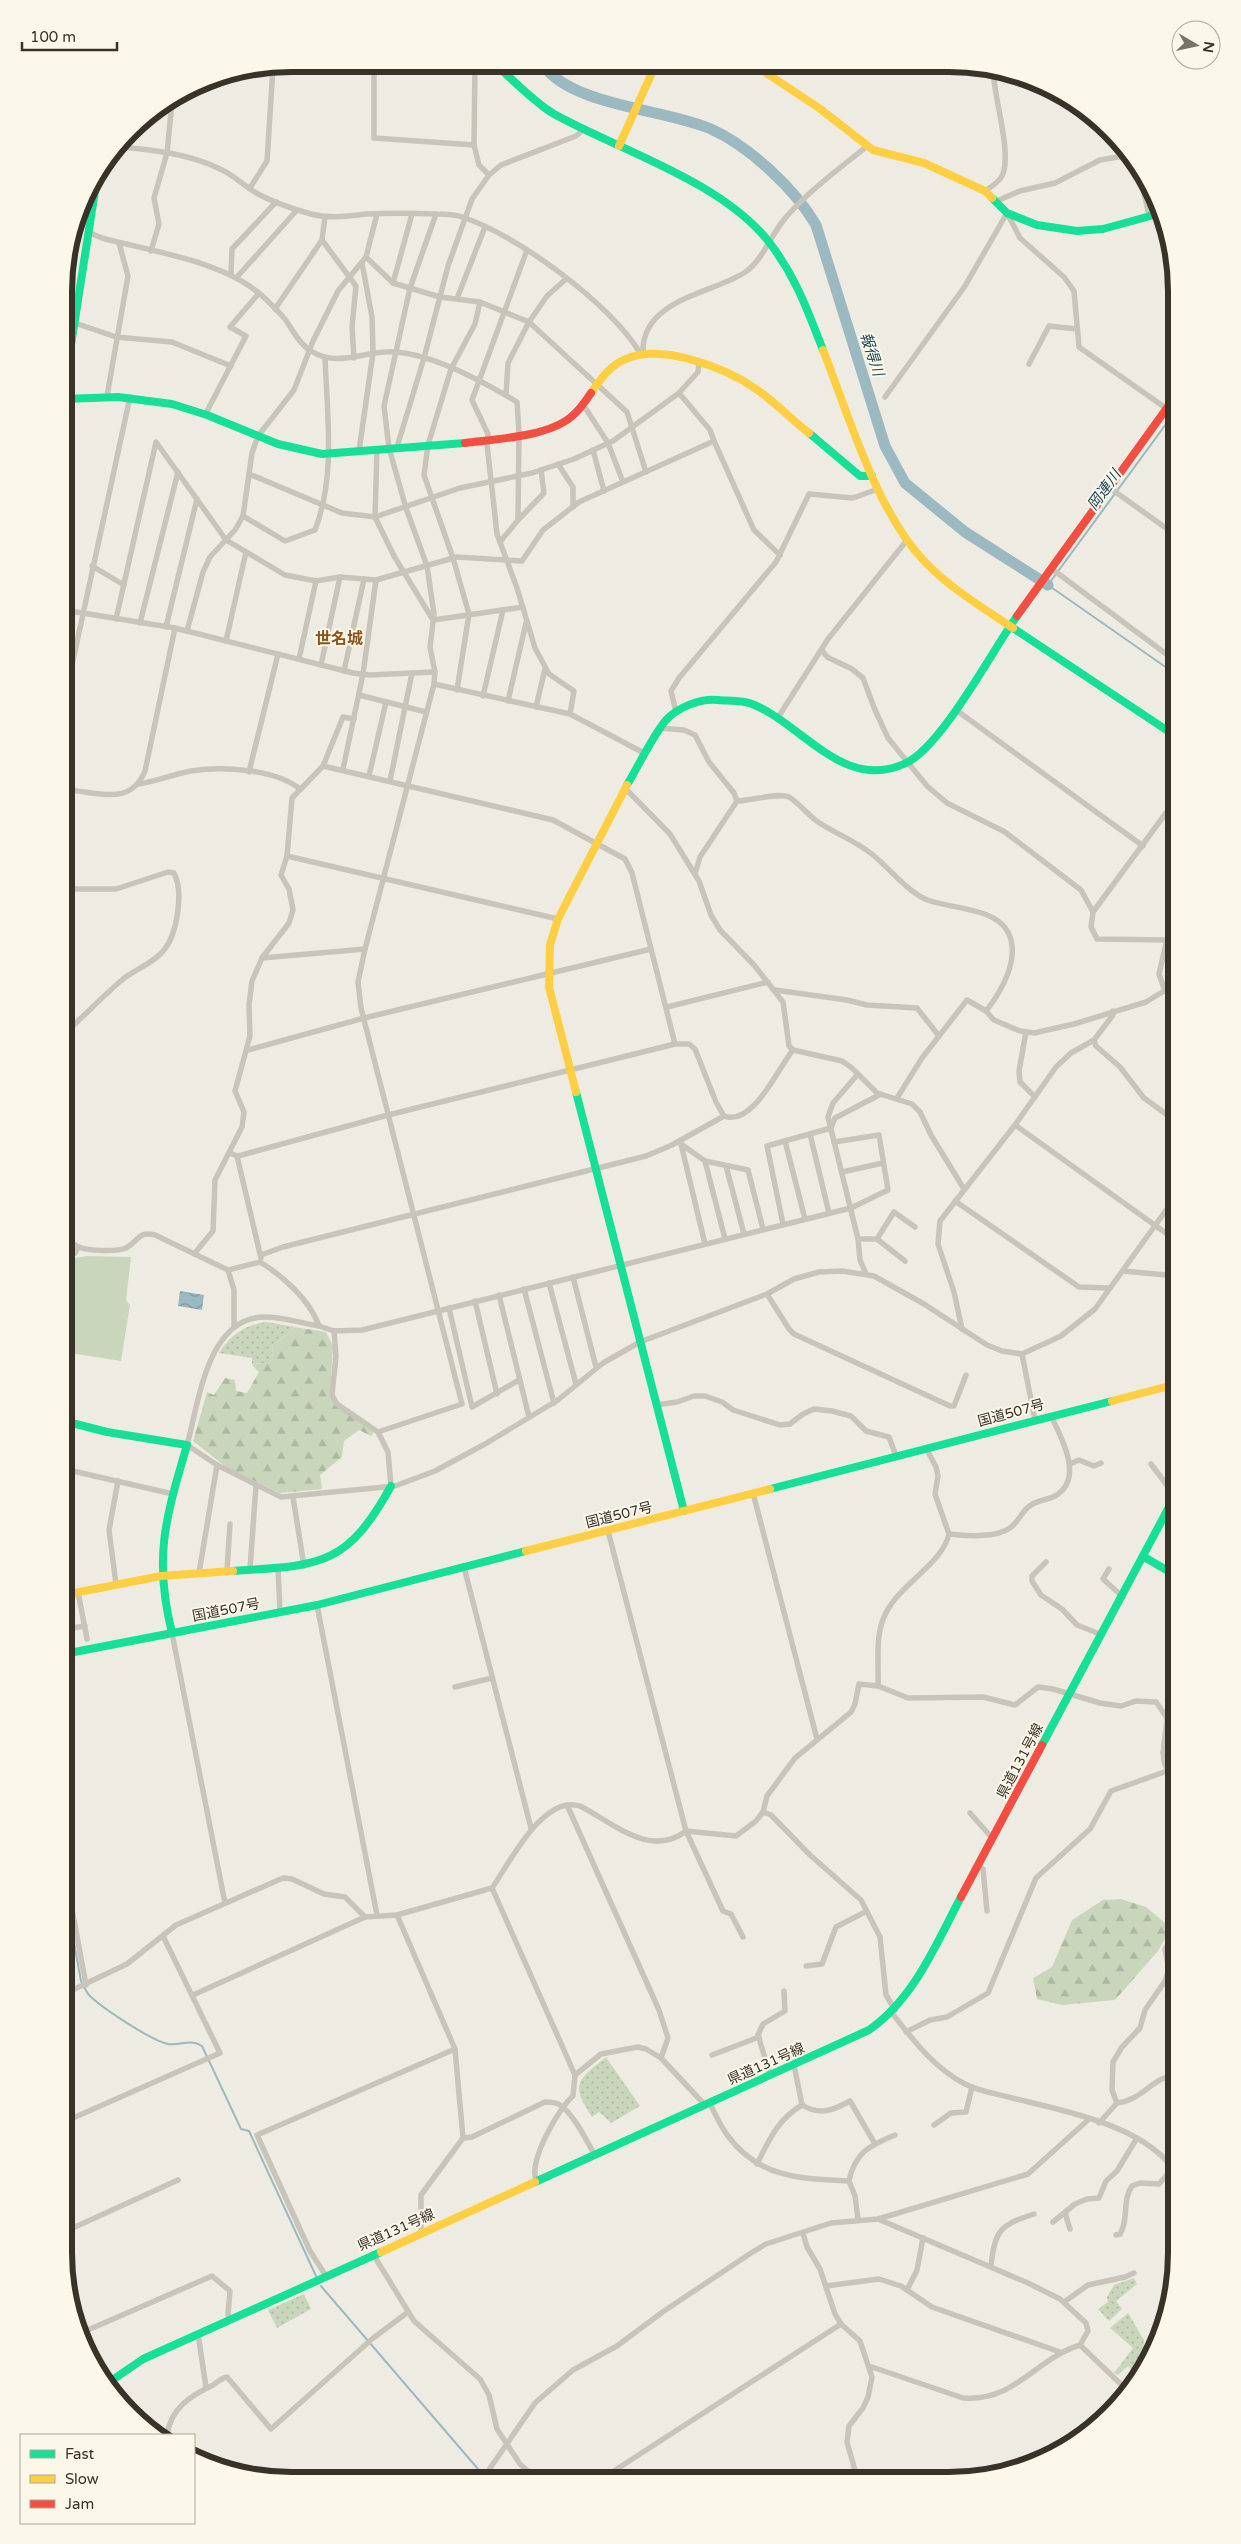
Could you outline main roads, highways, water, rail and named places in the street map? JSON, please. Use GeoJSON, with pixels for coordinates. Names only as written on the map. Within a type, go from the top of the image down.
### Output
{"type":"FeatureCollection","features":[{"type":"Feature","properties":{"kind":"main road"},"geometry":{"type":"LineString","coordinates":[[504,72],[542,106],[583,130],[619,146],[720,198],[738,210],[768,241],[784,262],[802,295],[872,476],[907,540],[925,562],[946,581],[1010,626],[1168,731]]}},
{"type":"Feature","properties":{"kind":"main road"},"geometry":{"type":"LineString","coordinates":[[619,146],[652,72]]}},
{"type":"Feature","properties":{"kind":"main road"},"geometry":{"type":"LineString","coordinates":[[765,72],[819,108],[873,150],[924,163],[985,191],[1007,213],[1036,225],[1077,231],[1103,229],[1155,215]]}},
{"type":"Feature","properties":{"kind":"main road"},"geometry":{"type":"LineString","coordinates":[[72,341],[95,195]]}},
{"type":"Feature","properties":{"kind":"main road"},"geometry":{"type":"LineString","coordinates":[[72,398],[107,396],[157,400],[205,415],[301,451],[328,454],[488,440],[561,425],[584,406],[599,384],[618,362],[642,353],[667,355],[718,368],[739,378],[756,389],[860,476],[866,478],[872,476]]}},
{"type":"Feature","properties":{"kind":"main road"},"geometry":{"type":"LineString","coordinates":[[684,1511],[619,1265],[570,1071],[548,974],[550,946],[558,919],[625,788],[659,728],[666,719],[694,702],[723,699],[750,703],[848,766],[876,771],[887,770],[907,763],[937,735],[956,710],[1010,626],[1168,407]]}},
{"type":"Feature","properties":{"kind":"main road","name":"国道507号"},"geometry":{"type":"LineString","coordinates":[[72,1653],[317,1605],[1168,1386]]}},
{"type":"Feature","properties":{"kind":"main road"},"geometry":{"type":"LineString","coordinates":[[72,1423],[108,1432],[187,1445],[162,1535],[161,1576],[172,1634]]}},
{"type":"Feature","properties":{"kind":"main road"},"geometry":{"type":"LineString","coordinates":[[72,1593],[161,1576],[304,1566],[324,1562],[346,1548],[374,1515],[391,1486]]}},
{"type":"Feature","properties":{"kind":"main road","name":"県道131号線"},"geometry":{"type":"LineString","coordinates":[[113,2379],[138,2362],[198,2334],[868,2031],[893,2012],[912,1985],[993,1839],[1168,1510]]}},
{"type":"Feature","properties":{"kind":"main road"},"geometry":{"type":"LineString","coordinates":[[1144,1558],[1168,1571]]}},
{"type":"Feature","properties":{"kind":"water"},"geometry":{"type":"Polygon","coordinates":[[[180,1291],[204,1295],[202,1310],[178,1306],[180,1291]]]}},
{"type":"Feature","properties":{"kind":"waterway","name":"報得川"},"geometry":{"type":"LineString","coordinates":[[550,72],[557,79],[575,89],[597,98],[692,122],[711,129],[755,157],[784,183],[816,225],[885,446],[905,483],[965,532],[1048,585]]}},
{"type":"Feature","properties":{"kind":"waterway","name":"岡連川"},"geometry":{"type":"LineString","coordinates":[[1168,421],[1048,585],[1168,669]]}},
{"type":"Feature","properties":{"kind":"waterway"},"geometry":{"type":"LineString","coordinates":[[72,1932],[81,1981],[89,1995],[117,2016],[161,2042],[168,2044],[189,2042],[202,2046],[241,2129],[249,2131],[316,2276]]}},
{"type":"Feature","properties":{"kind":"waterway"},"geometry":{"type":"LineString","coordinates":[[321,2286],[481,2472]]}},
{"type":"Feature","properties":{"kind":"district","name":"世名城"},"geometry":{"type":"Point","coordinates":[339,639]}}]}
